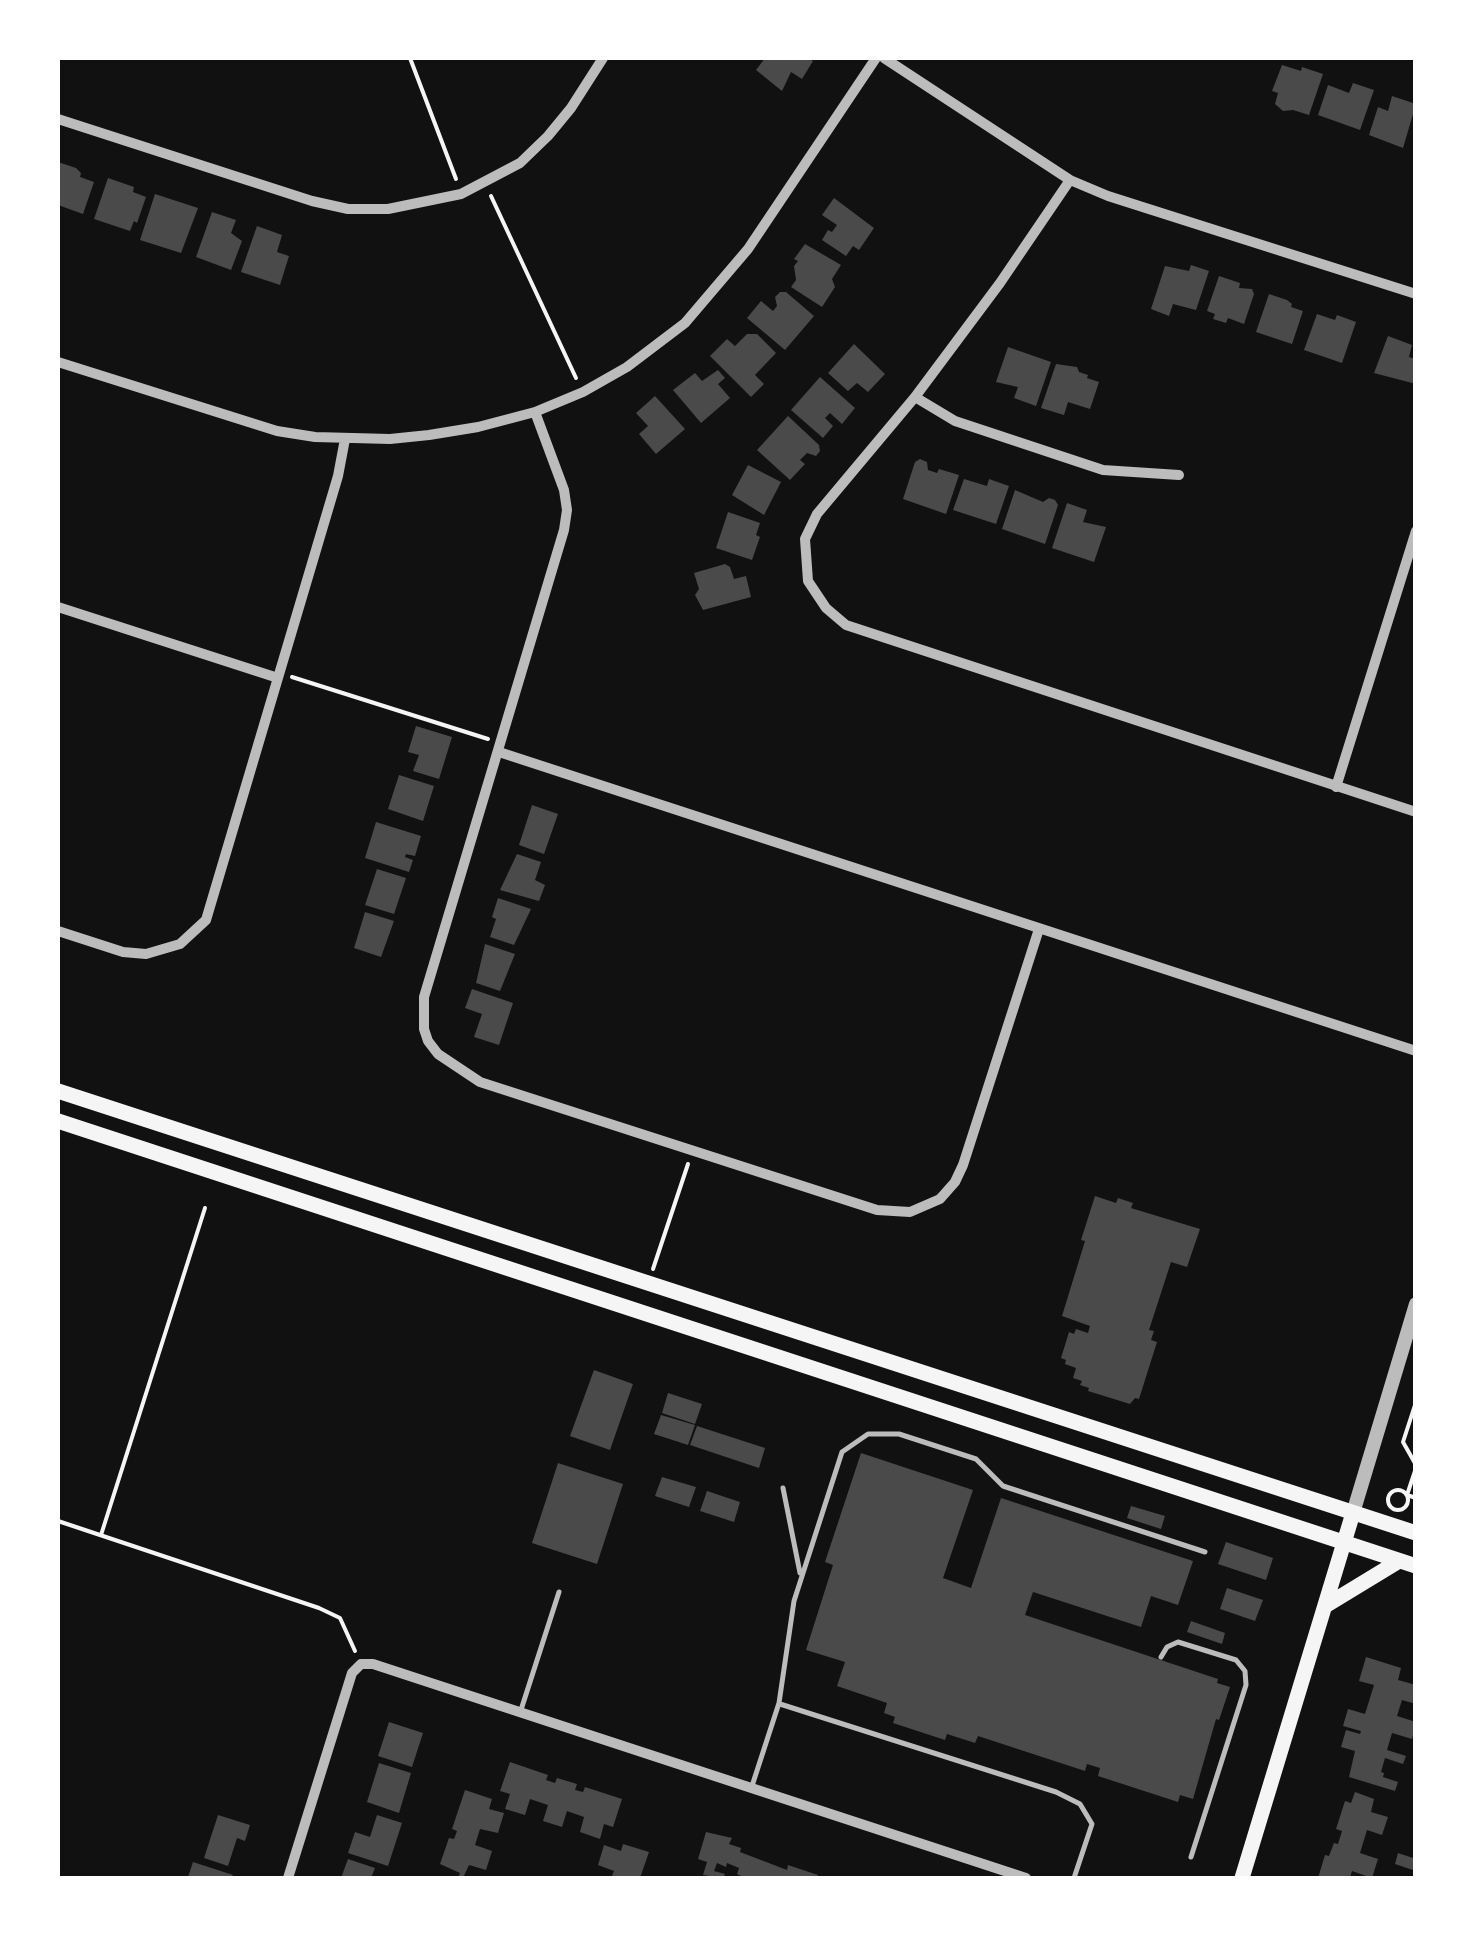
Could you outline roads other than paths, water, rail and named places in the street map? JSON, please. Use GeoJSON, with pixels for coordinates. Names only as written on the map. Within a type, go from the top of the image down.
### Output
{"type":"FeatureCollection","features":[{"type":"Feature","properties":{"kind":"main road"},"geometry":{"type":"LineString","coordinates":[[58,1090],[1416,1534]]}},
{"type":"Feature","properties":{"kind":"main road"},"geometry":{"type":"LineString","coordinates":[[58,1121],[1407,1564]]}},
{"type":"Feature","properties":{"kind":"main road"},"geometry":{"type":"LineString","coordinates":[[1242,1878],[1352,1513]]}},
{"type":"Feature","properties":{"kind":"main road"},"geometry":{"type":"LineString","coordinates":[[1325,1606],[1407,1564]]}},
{"type":"Feature","properties":{"kind":"street"},"geometry":{"type":"LineString","coordinates":[[58,119],[293,195],[348,208],[388,209],[461,194],[520,163],[548,136],[603,58]]}},
{"type":"Feature","properties":{"kind":"street"},"geometry":{"type":"LineString","coordinates":[[58,362],[277,431],[345,439],[429,435],[534,412],[583,392],[627,367],[685,323],[748,249],[876,58]]}},
{"type":"Feature","properties":{"kind":"street"},"geometry":{"type":"LineString","coordinates":[[884,58],[1070,180],[1108,196],[1416,294]]}},
{"type":"Feature","properties":{"kind":"street"},"geometry":{"type":"LineString","coordinates":[[1070,180],[915,397],[817,514],[806,539],[808,580],[826,608],[846,626],[1416,812]]}},
{"type":"Feature","properties":{"kind":"street"},"geometry":{"type":"LineString","coordinates":[[915,397],[955,421],[1103,470],[1178,475]]}},
{"type":"Feature","properties":{"kind":"street"},"geometry":{"type":"LineString","coordinates":[[534,412],[564,490],[564,530],[424,997],[422,1014],[428,1041],[448,1064],[480,1082],[692,1150],[891,1213],[910,1212],[940,1199],[964,1165],[1039,929]]}},
{"type":"Feature","properties":{"kind":"street"},"geometry":{"type":"LineString","coordinates":[[58,931],[123,952],[146,954],[167,950],[196,932],[212,907],[338,476],[345,439]]}},
{"type":"Feature","properties":{"kind":"street"},"geometry":{"type":"LineString","coordinates":[[1336,787],[1416,531]]}},
{"type":"Feature","properties":{"kind":"street"},"geometry":{"type":"LineString","coordinates":[[58,607],[279,675]]}},
{"type":"Feature","properties":{"kind":"street"},"geometry":{"type":"LineString","coordinates":[[500,748],[1416,1051]]}},
{"type":"Feature","properties":{"kind":"street"},"geometry":{"type":"LineString","coordinates":[[1352,1513],[1416,1304]]}},
{"type":"Feature","properties":{"kind":"street"},"geometry":{"type":"LineString","coordinates":[[288,1878],[352,1673],[361,1664],[373,1664],[1026,1878]]}},
{"type":"Feature","properties":{"kind":"lane"},"geometry":{"type":"LineString","coordinates":[[752,1790],[780,1704],[794,1601],[842,1452],[868,1434],[899,1434],[976,1458],[1003,1486],[1205,1552]]}},
{"type":"Feature","properties":{"kind":"lane"},"geometry":{"type":"LineString","coordinates":[[783,1488],[801,1578]]}},
{"type":"Feature","properties":{"kind":"lane"},"geometry":{"type":"LineString","coordinates":[[520,1713],[560,1592]]}},
{"type":"Feature","properties":{"kind":"lane"},"geometry":{"type":"LineString","coordinates":[[1160,1656],[1178,1642],[1236,1660],[1246,1671],[1246,1685],[1191,1856]]}},
{"type":"Feature","properties":{"kind":"lane"},"geometry":{"type":"LineString","coordinates":[[780,1704],[1056,1792],[1080,1804],[1092,1824],[1074,1878]]}}]}
